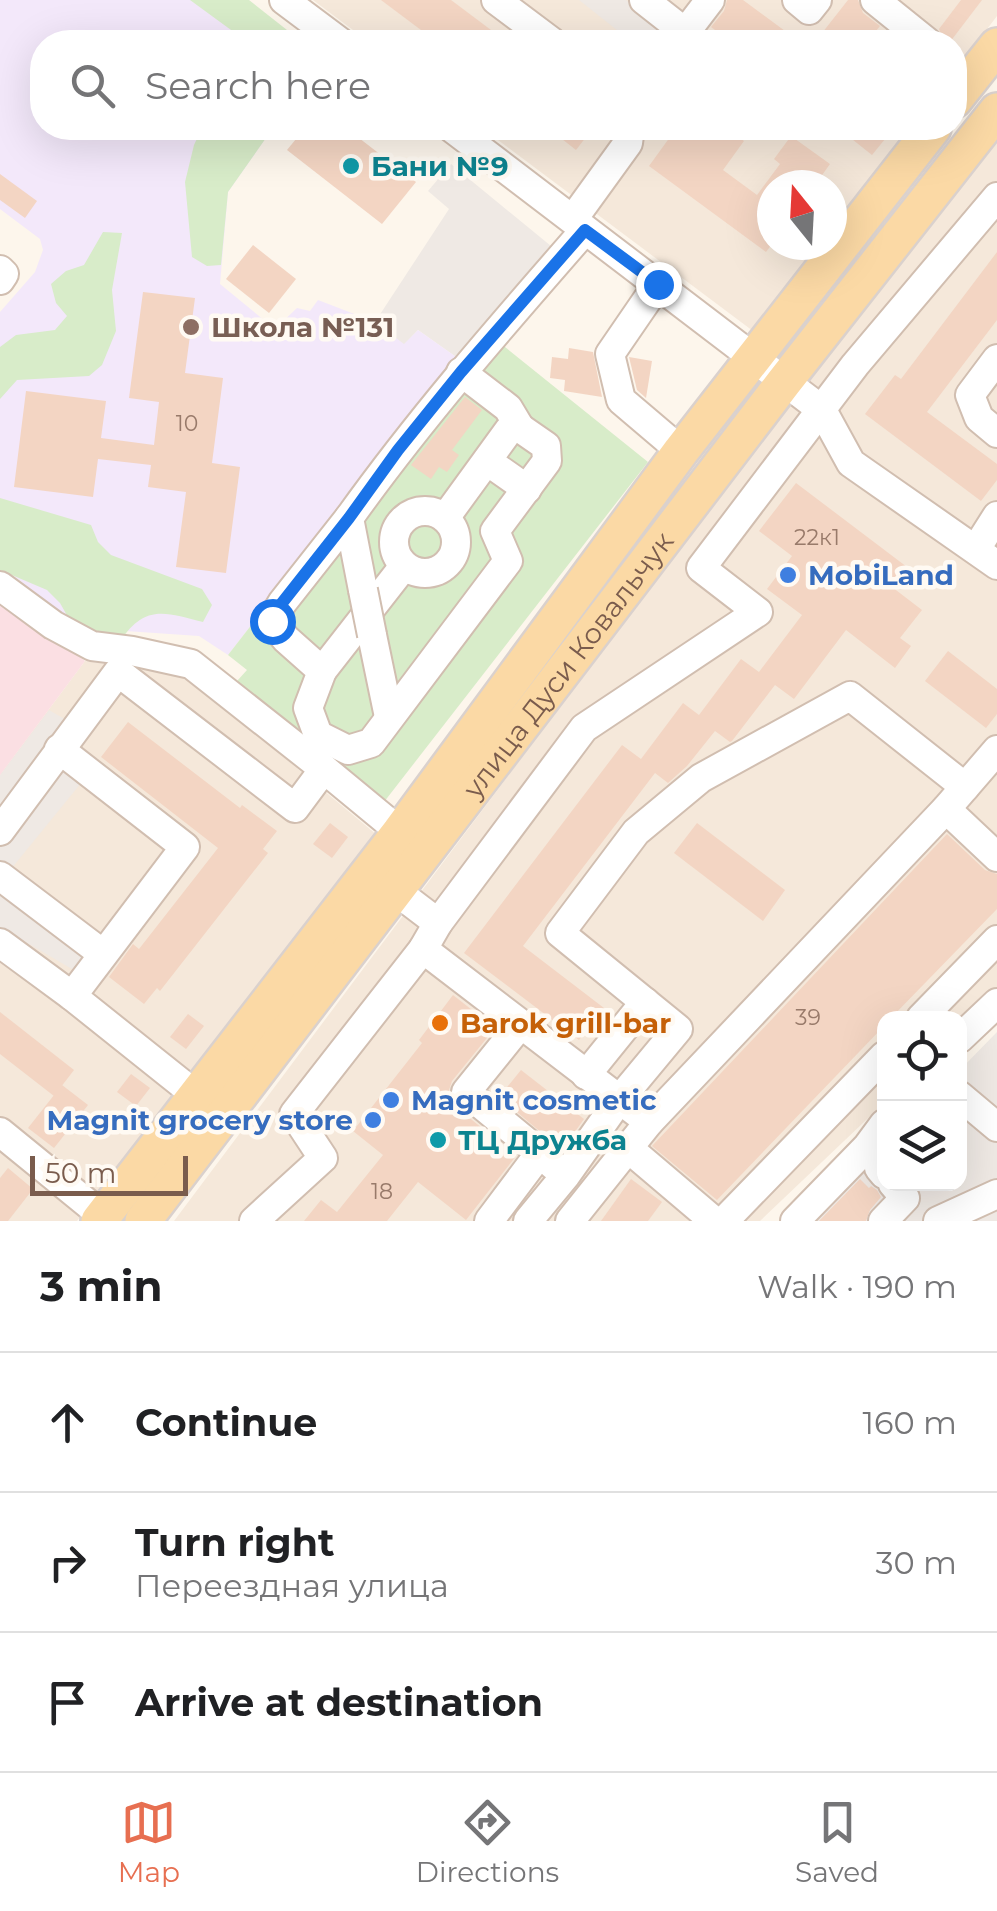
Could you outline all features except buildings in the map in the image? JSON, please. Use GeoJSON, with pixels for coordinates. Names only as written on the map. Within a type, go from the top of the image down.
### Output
{"type":"FeatureCollection","features":[{"type":"Feature","properties":{"kind":"main road"},"geometry":{"type":"LineString","coordinates":[[967,75],[997,46]]}},
{"type":"Feature","properties":{"kind":"main road","name":"улица Дуси Ковальчук"},"geometry":{"type":"LineString","coordinates":[[101,1219],[196,1095],[413,842],[664,539],[997,111]]}},
{"type":"Feature","properties":{"kind":"main road","name":"улица Дуси Ковальчук"},"geometry":{"type":"LineString","coordinates":[[142,1221],[396,891],[413,842],[681,451],[924,140]]}},
{"type":"Feature","properties":{"kind":"street"},"geometry":{"type":"LineString","coordinates":[[284,0],[324,30]]}},
{"type":"Feature","properties":{"kind":"street"},"geometry":{"type":"LineString","coordinates":[[496,0],[536,30]]}},
{"type":"Feature","properties":{"kind":"street"},"geometry":{"type":"LineString","coordinates":[[644,0],[674,30]]}},
{"type":"Feature","properties":{"kind":"street"},"geometry":{"type":"LineString","coordinates":[[688,30],[710,0]]}},
{"type":"Feature","properties":{"kind":"street"},"geometry":{"type":"LineString","coordinates":[[797,0],[809,10],[817,0]]}},
{"type":"Feature","properties":{"kind":"street"},"geometry":{"type":"LineString","coordinates":[[875,0],[912,30]]}},
{"type":"Feature","properties":{"kind":"street"},"geometry":{"type":"LineString","coordinates":[[468,140],[822,410],[851,463],[986,557],[997,516]]}},
{"type":"Feature","properties":{"kind":"street"},"geometry":{"type":"LineString","coordinates":[[322,671],[286,640],[272,621],[282,603],[398,450],[579,224],[628,140]]}},
{"type":"Feature","properties":{"kind":"street"},"geometry":{"type":"LineString","coordinates":[[701,568],[856,365],[997,197]]}},
{"type":"Feature","properties":{"kind":"street"},"geometry":{"type":"LineString","coordinates":[[0,270],[4,274],[0,280]]}},
{"type":"Feature","properties":{"kind":"street"},"geometry":{"type":"LineString","coordinates":[[658,284],[610,354],[622,400],[681,451]]}},
{"type":"Feature","properties":{"kind":"street"},"geometry":{"type":"LineString","coordinates":[[997,360],[970,394],[979,418],[997,433]]}},
{"type":"Feature","properties":{"kind":"street"},"geometry":{"type":"LineString","coordinates":[[404,566],[322,671],[308,708],[318,735],[348,750],[371,742],[508,561],[495,532],[547,462],[546,446],[520,428],[508,408],[461,372]]}},
{"type":"Feature","properties":{"kind":"street"},"geometry":{"type":"LineString","coordinates":[[445,518],[509,430],[520,428]]}},
{"type":"Feature","properties":{"kind":"street"},"geometry":{"type":"LineString","coordinates":[[486,461],[527,489]]}},
{"type":"Feature","properties":{"kind":"street"},"geometry":{"type":"LineString","coordinates":[[469,485],[509,513]]}},
{"type":"Feature","properties":{"kind":"street"},"geometry":{"type":"LineString","coordinates":[[424,510],[436,512],[452,526],[456,536],[452,558],[435,572],[414,572],[397,558],[393,536],[404,518],[424,510]]}},
{"type":"Feature","properties":{"kind":"street"},"geometry":{"type":"LineString","coordinates":[[349,518],[389,717]]}},
{"type":"Feature","properties":{"kind":"street"},"geometry":{"type":"LineString","coordinates":[[254,1221],[323,1158],[294,1114],[423,950],[438,923],[584,728],[758,612],[664,539]]}},
{"type":"Feature","properties":{"kind":"street"},"geometry":{"type":"LineString","coordinates":[[452,558],[489,588]]}},
{"type":"Feature","properties":{"kind":"street"},"geometry":{"type":"LineString","coordinates":[[0,586],[53,625],[92,646],[191,664],[413,842]]}},
{"type":"Feature","properties":{"kind":"street"},"geometry":{"type":"LineString","coordinates":[[0,831],[118,672],[295,808],[324,769]]}},
{"type":"Feature","properties":{"kind":"street"},"geometry":{"type":"LineString","coordinates":[[528,1221],[678,1029],[560,933],[636,832],[701,778],[850,696],[965,787]]}},
{"type":"Feature","properties":{"kind":"street"},"geometry":{"type":"LineString","coordinates":[[59,749],[185,846],[72,996]]}},
{"type":"Feature","properties":{"kind":"street"},"geometry":{"type":"LineString","coordinates":[[570,1221],[649,1122],[946,809],[997,750]]}},
{"type":"Feature","properties":{"kind":"street"},"geometry":{"type":"LineString","coordinates":[[946,809],[997,857]]}},
{"type":"Feature","properties":{"kind":"street"},"geometry":{"type":"LineString","coordinates":[[0,876],[104,954]]}},
{"type":"Feature","properties":{"kind":"street"},"geometry":{"type":"LineString","coordinates":[[396,891],[438,923]]}},
{"type":"Feature","properties":{"kind":"street"},"geometry":{"type":"LineString","coordinates":[[928,1011],[997,940]]}},
{"type":"Feature","properties":{"kind":"street"},"geometry":{"type":"LineString","coordinates":[[0,942],[196,1095]]}},
{"type":"Feature","properties":{"kind":"street"},"geometry":{"type":"LineString","coordinates":[[423,950],[649,1122]]}},
{"type":"Feature","properties":{"kind":"street"},"geometry":{"type":"LineString","coordinates":[[586,1075],[645,1002]]}},
{"type":"Feature","properties":{"kind":"street"},"geometry":{"type":"LineString","coordinates":[[967,1031],[997,1003]]}},
{"type":"Feature","properties":{"kind":"street"},"geometry":{"type":"LineString","coordinates":[[520,1024],[466,1092],[566,1174]]}},
{"type":"Feature","properties":{"kind":"street"},"geometry":{"type":"LineString","coordinates":[[724,1221],[877,1063]]}},
{"type":"Feature","properties":{"kind":"street"},"geometry":{"type":"LineString","coordinates":[[966,1101],[997,1127]]}},
{"type":"Feature","properties":{"kind":"street"},"geometry":{"type":"LineString","coordinates":[[795,1221],[877,1133]]}},
{"type":"Feature","properties":{"kind":"street"},"geometry":{"type":"LineString","coordinates":[[2,1137],[101,1219]]}},
{"type":"Feature","properties":{"kind":"street"},"geometry":{"type":"LineString","coordinates":[[628,1148],[714,1221]]}},
{"type":"Feature","properties":{"kind":"street"},"geometry":{"type":"LineString","coordinates":[[489,1221],[540,1154]]}},
{"type":"Feature","properties":{"kind":"street"},"geometry":{"type":"LineString","coordinates":[[883,1221],[905,1198],[898,1191]]}},
{"type":"Feature","properties":{"kind":"street"},"geometry":{"type":"LineString","coordinates":[[938,1221],[982,1206]]}},
{"type":"Feature","properties":{"kind":"shaded area","name":"Школа №131"},"geometry":{"type":"Polygon","coordinates":[[[0,0],[223,0],[262,30],[30,30],[30,140],[265,140],[228,192],[220,284],[270,325],[279,325],[297,308],[310,311],[318,300],[375,322],[404,344],[418,330],[459,359],[228,655],[199,636],[96,629],[69,619],[0,565],[0,312],[35,272],[43,250],[40,239],[0,209],[0,0]]]}},
{"type":"Feature","properties":{"kind":"shaded area"},"geometry":{"type":"Polygon","coordinates":[[[313,0],[997,0],[997,16],[967,55],[967,30],[353,30],[313,0]]]}},
{"type":"Feature","properties":{"kind":"shaded area"},"geometry":{"type":"Polygon","coordinates":[[[579,0],[626,0],[664,30],[617,30],[579,0]]]}},
{"type":"Feature","properties":{"kind":"shaded area"},"geometry":{"type":"Polygon","coordinates":[[[997,138],[997,996],[967,1024],[967,1011],[877,1011],[877,1110],[760,1221],[174,1221],[784,408],[997,138]]]}},
{"type":"Feature","properties":{"kind":"shaded area"},"geometry":{"type":"Polygon","coordinates":[[[498,140],[901,140],[847,209],[847,170],[757,170],[757,260],[807,260],[753,331],[498,140]]]}},
{"type":"Feature","properties":{"kind":"shaded area"},"geometry":{"type":"Polygon","coordinates":[[[451,164],[551,246],[459,359],[418,330],[404,345],[375,322],[449,209],[428,191],[451,164]]]}},
{"type":"Feature","properties":{"kind":"shaded area"},"geometry":{"type":"Polygon","coordinates":[[[0,596],[85,661],[0,775],[0,596]]]}},
{"type":"Feature","properties":{"kind":"shaded area"},"geometry":{"type":"Polygon","coordinates":[[[85,661],[184,674],[377,835],[77,1221],[0,1221],[0,775],[85,661]]]}},
{"type":"Feature","properties":{"kind":"shaded area"},"geometry":{"type":"Polygon","coordinates":[[[49,710],[68,721],[86,777],[7,874],[99,943],[77,972],[0,927],[0,775],[49,710]]]}},
{"type":"Feature","properties":{"kind":"shaded area"},"geometry":{"type":"Polygon","coordinates":[[[997,1032],[997,1221],[813,1221],[877,1154],[877,1191],[967,1191],[967,1063],[997,1032]]]}},
{"type":"Feature","properties":{"kind":"green space"},"geometry":{"type":"Polygon","coordinates":[[[190,0],[249,0],[287,30],[231,30],[190,0]]]}},
{"type":"Feature","properties":{"kind":"green space"},"geometry":{"type":"Polygon","coordinates":[[[196,140],[265,140],[228,192],[221,265],[207,266],[192,257],[185,182],[196,140]]]}},
{"type":"Feature","properties":{"kind":"green space"},"geometry":{"type":"Polygon","coordinates":[[[103,232],[122,233],[112,290],[116,331],[102,365],[89,376],[17,380],[0,399],[0,347],[16,335],[55,330],[67,316],[56,303],[51,284],[66,271],[84,265],[103,232]]]}},
{"type":"Feature","properties":{"kind":"green space"},"geometry":{"type":"Polygon","coordinates":[[[472,341],[500,343],[648,462],[384,802],[237,681],[247,670],[228,655],[472,341]]]}},
{"type":"Feature","properties":{"kind":"green space"},"geometry":{"type":"Polygon","coordinates":[[[0,498],[91,525],[98,542],[111,555],[202,589],[212,605],[203,622],[158,614],[141,619],[123,637],[84,631],[69,619],[47,590],[0,570],[0,498]]]}},
{"type":"Feature","properties":{"kind":"place","name":"Бани №9"},"geometry":{"type":"Point","coordinates":[351,166]}},
{"type":"Feature","properties":{"kind":"place","name":"Школа №131"},"geometry":{"type":"Point","coordinates":[191,327]}},
{"type":"Feature","properties":{"kind":"place","name":"MobiLand"},"geometry":{"type":"Point","coordinates":[788,575]}},
{"type":"Feature","properties":{"kind":"place","name":"Barok grill-bar"},"geometry":{"type":"Point","coordinates":[440,1023]}},
{"type":"Feature","properties":{"kind":"place","name":"Magnit cosmetic"},"geometry":{"type":"Point","coordinates":[391,1100]}},
{"type":"Feature","properties":{"kind":"place","name":"Magnit grocery store"},"geometry":{"type":"Point","coordinates":[373,1120]}},
{"type":"Feature","properties":{"kind":"place","name":"ТЦ Дружба"},"geometry":{"type":"Point","coordinates":[438,1140]}},
{"type":"Feature","properties":{"kind":"route"},"geometry":{"type":"LineString","coordinates":[[272,621],[398,450],[585,230],[658,284]]}}]}
